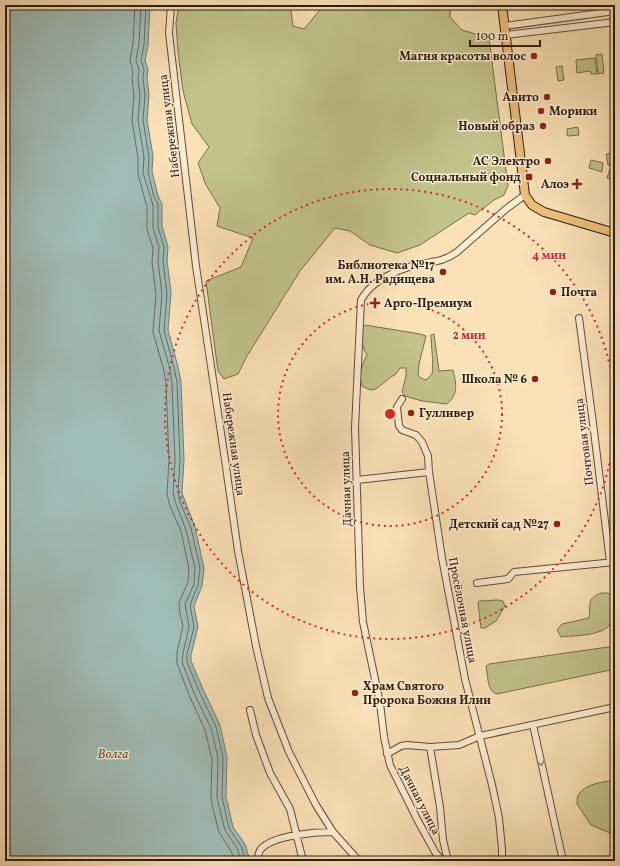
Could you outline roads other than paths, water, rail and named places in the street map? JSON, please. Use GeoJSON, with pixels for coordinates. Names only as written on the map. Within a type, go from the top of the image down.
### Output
{"type":"FeatureCollection","features":[{"type":"Feature","properties":{"kind":"main road"},"geometry":{"type":"LineString","coordinates":[[502,5],[525,195],[532,205],[544,212],[615,233]]}},
{"type":"Feature","properties":{"kind":"street","name":"Набережная улица"},"geometry":{"type":"LineString","coordinates":[[171,5],[169,33],[196,266],[238,551],[256,646],[268,698],[289,752],[316,805],[333,832],[359,861]]}},
{"type":"Feature","properties":{"kind":"street"},"geometry":{"type":"LineString","coordinates":[[504,26],[615,11]]}},
{"type":"Feature","properties":{"kind":"street"},"geometry":{"type":"LineString","coordinates":[[506,35],[615,22]]}},
{"type":"Feature","properties":{"kind":"street","name":"Дачная улица"},"geometry":{"type":"LineString","coordinates":[[442,861],[435,852],[418,821],[390,765],[387,754],[380,703],[363,622],[360,587],[355,428],[361,300],[366,292],[376,282],[414,265],[448,259],[525,195]]}},
{"type":"Feature","properties":{"kind":"street","name":"Почтовая улица"},"geometry":{"type":"LineString","coordinates":[[477,583],[508,579],[514,572],[612,562],[579,318]]}},
{"type":"Feature","properties":{"kind":"street","name":"Просёлочная улица"},"geometry":{"type":"LineString","coordinates":[[402,399],[397,407],[399,426],[402,430],[410,432],[422,442],[428,456],[428,472],[442,558],[465,679],[499,818],[502,861]]}},
{"type":"Feature","properties":{"kind":"street"},"geometry":{"type":"LineString","coordinates":[[357,480],[428,472]]}},
{"type":"Feature","properties":{"kind":"street"},"geometry":{"type":"LineString","coordinates":[[387,754],[401,746],[407,745],[430,747],[459,745],[480,736],[615,707]]}},
{"type":"Feature","properties":{"kind":"street"},"geometry":{"type":"LineString","coordinates":[[250,710],[256,735],[270,773],[290,809],[303,861]]}},
{"type":"Feature","properties":{"kind":"street"},"geometry":{"type":"LineString","coordinates":[[533,725],[563,861]]}},
{"type":"Feature","properties":{"kind":"street"},"geometry":{"type":"LineString","coordinates":[[430,747],[440,807],[443,840],[448,861]]}},
{"type":"Feature","properties":{"kind":"street"},"geometry":{"type":"LineString","coordinates":[[258,861],[259,852],[270,843],[296,835],[333,832]]}},
{"type":"Feature","properties":{"kind":"water","name":"Волга"},"geometry":{"type":"Polygon","coordinates":[[[5,5],[150,5],[148,46],[145,60],[148,69],[147,77],[149,95],[147,120],[153,156],[152,171],[158,196],[162,204],[162,226],[168,247],[167,260],[171,293],[168,330],[181,382],[184,460],[182,493],[195,527],[204,568],[202,586],[194,606],[198,627],[191,655],[191,661],[220,725],[227,757],[226,797],[233,827],[245,844],[250,861],[5,861],[5,5]]]}},
{"type":"Feature","properties":{"kind":"place","name":"Магия красоты волос"},"geometry":{"type":"Point","coordinates":[534,56]}},
{"type":"Feature","properties":{"kind":"place","name":"Авито"},"geometry":{"type":"Point","coordinates":[547,97]}},
{"type":"Feature","properties":{"kind":"place","name":"Морики"},"geometry":{"type":"Point","coordinates":[541,111]}},
{"type":"Feature","properties":{"kind":"place","name":"Новый образ"},"geometry":{"type":"Point","coordinates":[543,126]}},
{"type":"Feature","properties":{"kind":"place","name":"АС Электро"},"geometry":{"type":"Point","coordinates":[548,161]}},
{"type":"Feature","properties":{"kind":"place","name":"Социальный фонд"},"geometry":{"type":"Point","coordinates":[529,177]}},
{"type":"Feature","properties":{"kind":"place","name":"Алоэ"},"geometry":{"type":"Point","coordinates":[577,184]}},
{"type":"Feature","properties":{"kind":"place","name":"Библиотека №17 им. А.Н. Радищева"},"geometry":{"type":"Point","coordinates":[443,272]}},
{"type":"Feature","properties":{"kind":"place","name":"Почта"},"geometry":{"type":"Point","coordinates":[553,292]}},
{"type":"Feature","properties":{"kind":"place","name":"Арго-Премиум"},"geometry":{"type":"Point","coordinates":[375,303]}},
{"type":"Feature","properties":{"kind":"place","name":"Школа № 6"},"geometry":{"type":"Point","coordinates":[535,379]}},
{"type":"Feature","properties":{"kind":"place","name":"Гулливер"},"geometry":{"type":"Point","coordinates":[411,413]}},
{"type":"Feature","properties":{"kind":"place","name":"Детский сад №27"},"geometry":{"type":"Point","coordinates":[557,524]}},
{"type":"Feature","properties":{"kind":"place","name":"Храм Святого Пророка Божия Илии"},"geometry":{"type":"Point","coordinates":[355,693]}}]}
